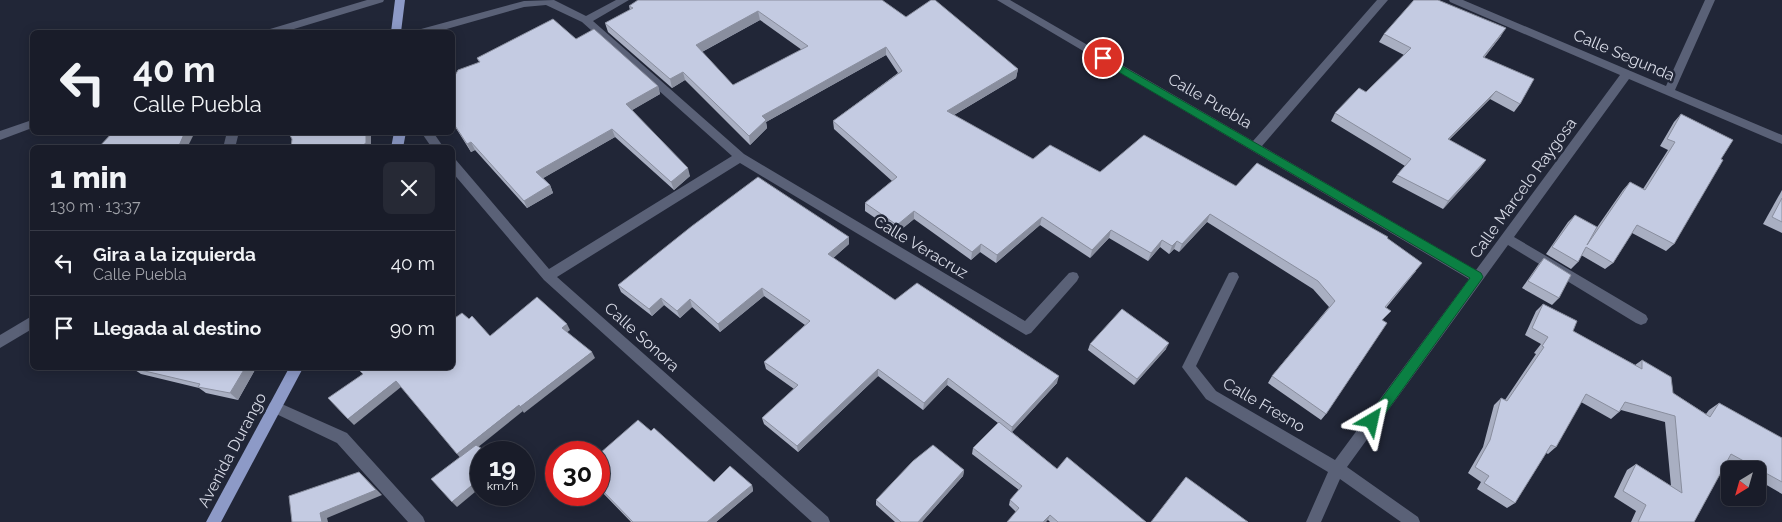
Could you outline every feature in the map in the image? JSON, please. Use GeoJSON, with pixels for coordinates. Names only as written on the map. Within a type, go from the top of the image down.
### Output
{"type":"FeatureCollection","features":[{"type":"Feature","properties":{"kind":"main road"},"geometry":{"type":"LineString","coordinates":[[396,30],[400,0]]}},
{"type":"Feature","properties":{"kind":"main road","name":"Avenida Durango"},"geometry":{"type":"LineString","coordinates":[[213,522],[295,370]]}},
{"type":"Feature","properties":{"kind":"street"},"geometry":{"type":"LineString","coordinates":[[281,30],[379,0]]}},
{"type":"Feature","properties":{"kind":"street"},"geometry":{"type":"LineString","coordinates":[[586,20],[624,0]]}},
{"type":"Feature","properties":{"kind":"street","name":"Calle Puebla"},"geometry":{"type":"LineString","coordinates":[[1002,0],[1477,277]]}},
{"type":"Feature","properties":{"kind":"street"},"geometry":{"type":"LineString","coordinates":[[1255,146],[1383,0]]}},
{"type":"Feature","properties":{"kind":"street","name":"Calle Segunda"},"geometry":{"type":"LineString","coordinates":[[1454,0],[1782,140]]}},
{"type":"Feature","properties":{"kind":"street"},"geometry":{"type":"LineString","coordinates":[[1669,92],[1710,0]]}},
{"type":"Feature","properties":{"kind":"street","name":"Calle Veracruz"},"geometry":{"type":"LineString","coordinates":[[433,30],[524,4],[547,1],[586,20],[740,157],[1026,329],[1073,277]]}},
{"type":"Feature","properties":{"kind":"street","name":"Calle Marcelo Raygosa"},"geometry":{"type":"LineString","coordinates":[[1313,522],[1337,469],[1627,73]]}},
{"type":"Feature","properties":{"kind":"street"},"geometry":{"type":"LineString","coordinates":[[0,136],[30,125]]}},
{"type":"Feature","properties":{"kind":"street"},"geometry":{"type":"LineString","coordinates":[[428,135],[437,145]]}},
{"type":"Feature","properties":{"kind":"street"},"geometry":{"type":"LineString","coordinates":[[548,276],[740,157]]}},
{"type":"Feature","properties":{"kind":"street","name":"Calle Sonora"},"geometry":{"type":"LineString","coordinates":[[455,167],[548,276],[823,522]]}},
{"type":"Feature","properties":{"kind":"street"},"geometry":{"type":"LineString","coordinates":[[1506,238],[1641,319]]}},
{"type":"Feature","properties":{"kind":"street","name":"Calle Fresno"},"geometry":{"type":"LineString","coordinates":[[1233,276],[1189,367],[1211,395],[1293,441],[1413,522]]}},
{"type":"Feature","properties":{"kind":"street"},"geometry":{"type":"LineString","coordinates":[[0,342],[30,323]]}},
{"type":"Feature","properties":{"kind":"street"},"geometry":{"type":"LineString","coordinates":[[275,407],[342,438],[418,522]]}},
{"type":"Feature","properties":{"kind":"building"},"geometry":{"type":"Polygon","coordinates":[[[638,0],[882,0],[906,17],[931,0],[935,0],[1018,69],[947,111],[1033,159],[1050,145],[1100,172],[1144,135],[1236,186],[1257,163],[1388,237],[1422,263],[1385,307],[1391,311],[1382,320],[1387,323],[1326,414],[1272,376],[1335,301],[1318,281],[1210,214],[1182,244],[1177,241],[1172,246],[1162,240],[1151,253],[1111,230],[1092,250],[1042,217],[997,255],[981,244],[972,252],[914,211],[897,225],[865,203],[897,177],[833,121],[902,71],[886,47],[762,116],[766,120],[749,136],[683,72],[670,79],[605,23],[633,8],[629,6],[638,0]],[[758,11],[696,45],[733,85],[808,46],[758,11]]]}},
{"type":"Feature","properties":{"kind":"building"},"geometry":{"type":"Polygon","coordinates":[[[1414,0],[1438,0],[1506,28],[1483,57],[1534,79],[1520,104],[1496,91],[1448,139],[1486,160],[1448,201],[1397,175],[1411,159],[1335,113],[1359,88],[1366,92],[1411,48],[1384,34],[1414,0]]]}},
{"type":"Feature","properties":{"kind":"building"},"geometry":{"type":"Polygon","coordinates":[[[553,19],[576,39],[594,29],[658,86],[626,104],[688,168],[671,182],[612,129],[536,172],[550,185],[524,201],[471,142],[467,144],[455,126],[455,76],[458,70],[480,62],[477,58],[553,19]]]}},
{"type":"Feature","properties":{"kind":"building"},"geometry":{"type":"Polygon","coordinates":[[[1681,114],[1733,140],[1674,244],[1637,225],[1613,263],[1586,247],[1578,262],[1552,247],[1575,215],[1597,227],[1587,245],[1630,182],[1645,190],[1675,142],[1667,139],[1681,114]]]}},
{"type":"Feature","properties":{"kind":"building"},"geometry":{"type":"Polygon","coordinates":[[[110,135],[184,135],[179,145],[101,145],[110,135]]]}},
{"type":"Feature","properties":{"kind":"building"},"geometry":{"type":"Polygon","coordinates":[[[290,135],[366,135],[366,143],[363,145],[291,145],[292,139],[290,135]]]}},
{"type":"Feature","properties":{"kind":"building"},"geometry":{"type":"Polygon","coordinates":[[[758,177],[849,237],[828,254],[895,300],[917,283],[1059,376],[1012,427],[948,378],[924,403],[878,369],[797,446],[762,418],[798,385],[764,362],[810,321],[762,288],[718,324],[690,299],[677,311],[661,298],[649,309],[618,285],[692,226],[758,177]]]}},
{"type":"Feature","properties":{"kind":"building"},"geometry":{"type":"Polygon","coordinates":[[[1782,198],[1782,222],[1772,217],[1782,198]]]}},
{"type":"Feature","properties":{"kind":"building"},"geometry":{"type":"Polygon","coordinates":[[[1544,258],[1571,275],[1559,298],[1528,281],[1544,258]]]}},
{"type":"Feature","properties":{"kind":"building"},"geometry":{"type":"Polygon","coordinates":[[[537,297],[567,324],[562,328],[592,352],[473,441],[470,441],[470,444],[457,454],[396,381],[348,419],[328,398],[363,374],[359,370],[455,370],[455,318],[462,313],[469,319],[472,316],[490,336],[537,297]]]}},
{"type":"Feature","properties":{"kind":"building"},"geometry":{"type":"Polygon","coordinates":[[[1543,304],[1577,321],[1573,331],[1642,369],[1642,360],[1671,377],[1673,393],[1710,417],[1719,403],[1782,438],[1782,482],[1766,473],[1766,461],[1744,461],[1731,454],[1727,461],[1721,461],[1721,472],[1694,522],[1638,522],[1646,505],[1623,491],[1636,464],[1682,493],[1675,416],[1625,402],[1619,412],[1586,394],[1556,447],[1551,445],[1515,503],[1484,483],[1489,476],[1475,467],[1490,440],[1501,398],[1507,401],[1544,347],[1542,346],[1548,337],[1532,328],[1543,304]]]}},
{"type":"Feature","properties":{"kind":"building"},"geometry":{"type":"Polygon","coordinates":[[[1122,309],[1169,343],[1137,379],[1090,344],[1122,309]]]}},
{"type":"Feature","properties":{"kind":"building"},"geometry":{"type":"Polygon","coordinates":[[[140,370],[244,370],[230,393],[198,387],[200,384],[140,370]]]}},
{"type":"Feature","properties":{"kind":"building"},"geometry":{"type":"Polygon","coordinates":[[[638,420],[651,431],[654,428],[714,482],[730,466],[752,485],[707,522],[633,522],[610,498],[610,444],[638,420]]]}},
{"type":"Feature","properties":{"kind":"building"},"geometry":{"type":"Polygon","coordinates":[[[999,422],[1057,469],[1067,457],[1146,522],[1058,522],[1050,515],[1043,522],[1007,522],[1019,508],[1010,500],[1022,486],[973,448],[999,422]]]}},
{"type":"Feature","properties":{"kind":"building"},"geometry":{"type":"Polygon","coordinates":[[[933,445],[964,470],[918,522],[901,522],[876,500],[913,461],[933,445]]]}},
{"type":"Feature","properties":{"kind":"building"},"geometry":{"type":"Polygon","coordinates":[[[470,450],[470,487],[452,502],[431,479],[470,450]]]}},
{"type":"Feature","properties":{"kind":"building"},"geometry":{"type":"Polygon","coordinates":[[[359,472],[376,490],[320,513],[322,522],[292,522],[289,496],[359,472]]]}},
{"type":"Feature","properties":{"kind":"building"},"geometry":{"type":"Polygon","coordinates":[[[1186,477],[1248,522],[1151,522],[1186,477]]]}},
{"type":"Feature","properties":{"kind":"route"},"geometry":{"type":"LineString","coordinates":[[1103,58],[1477,277],[1372,421]]}}]}
